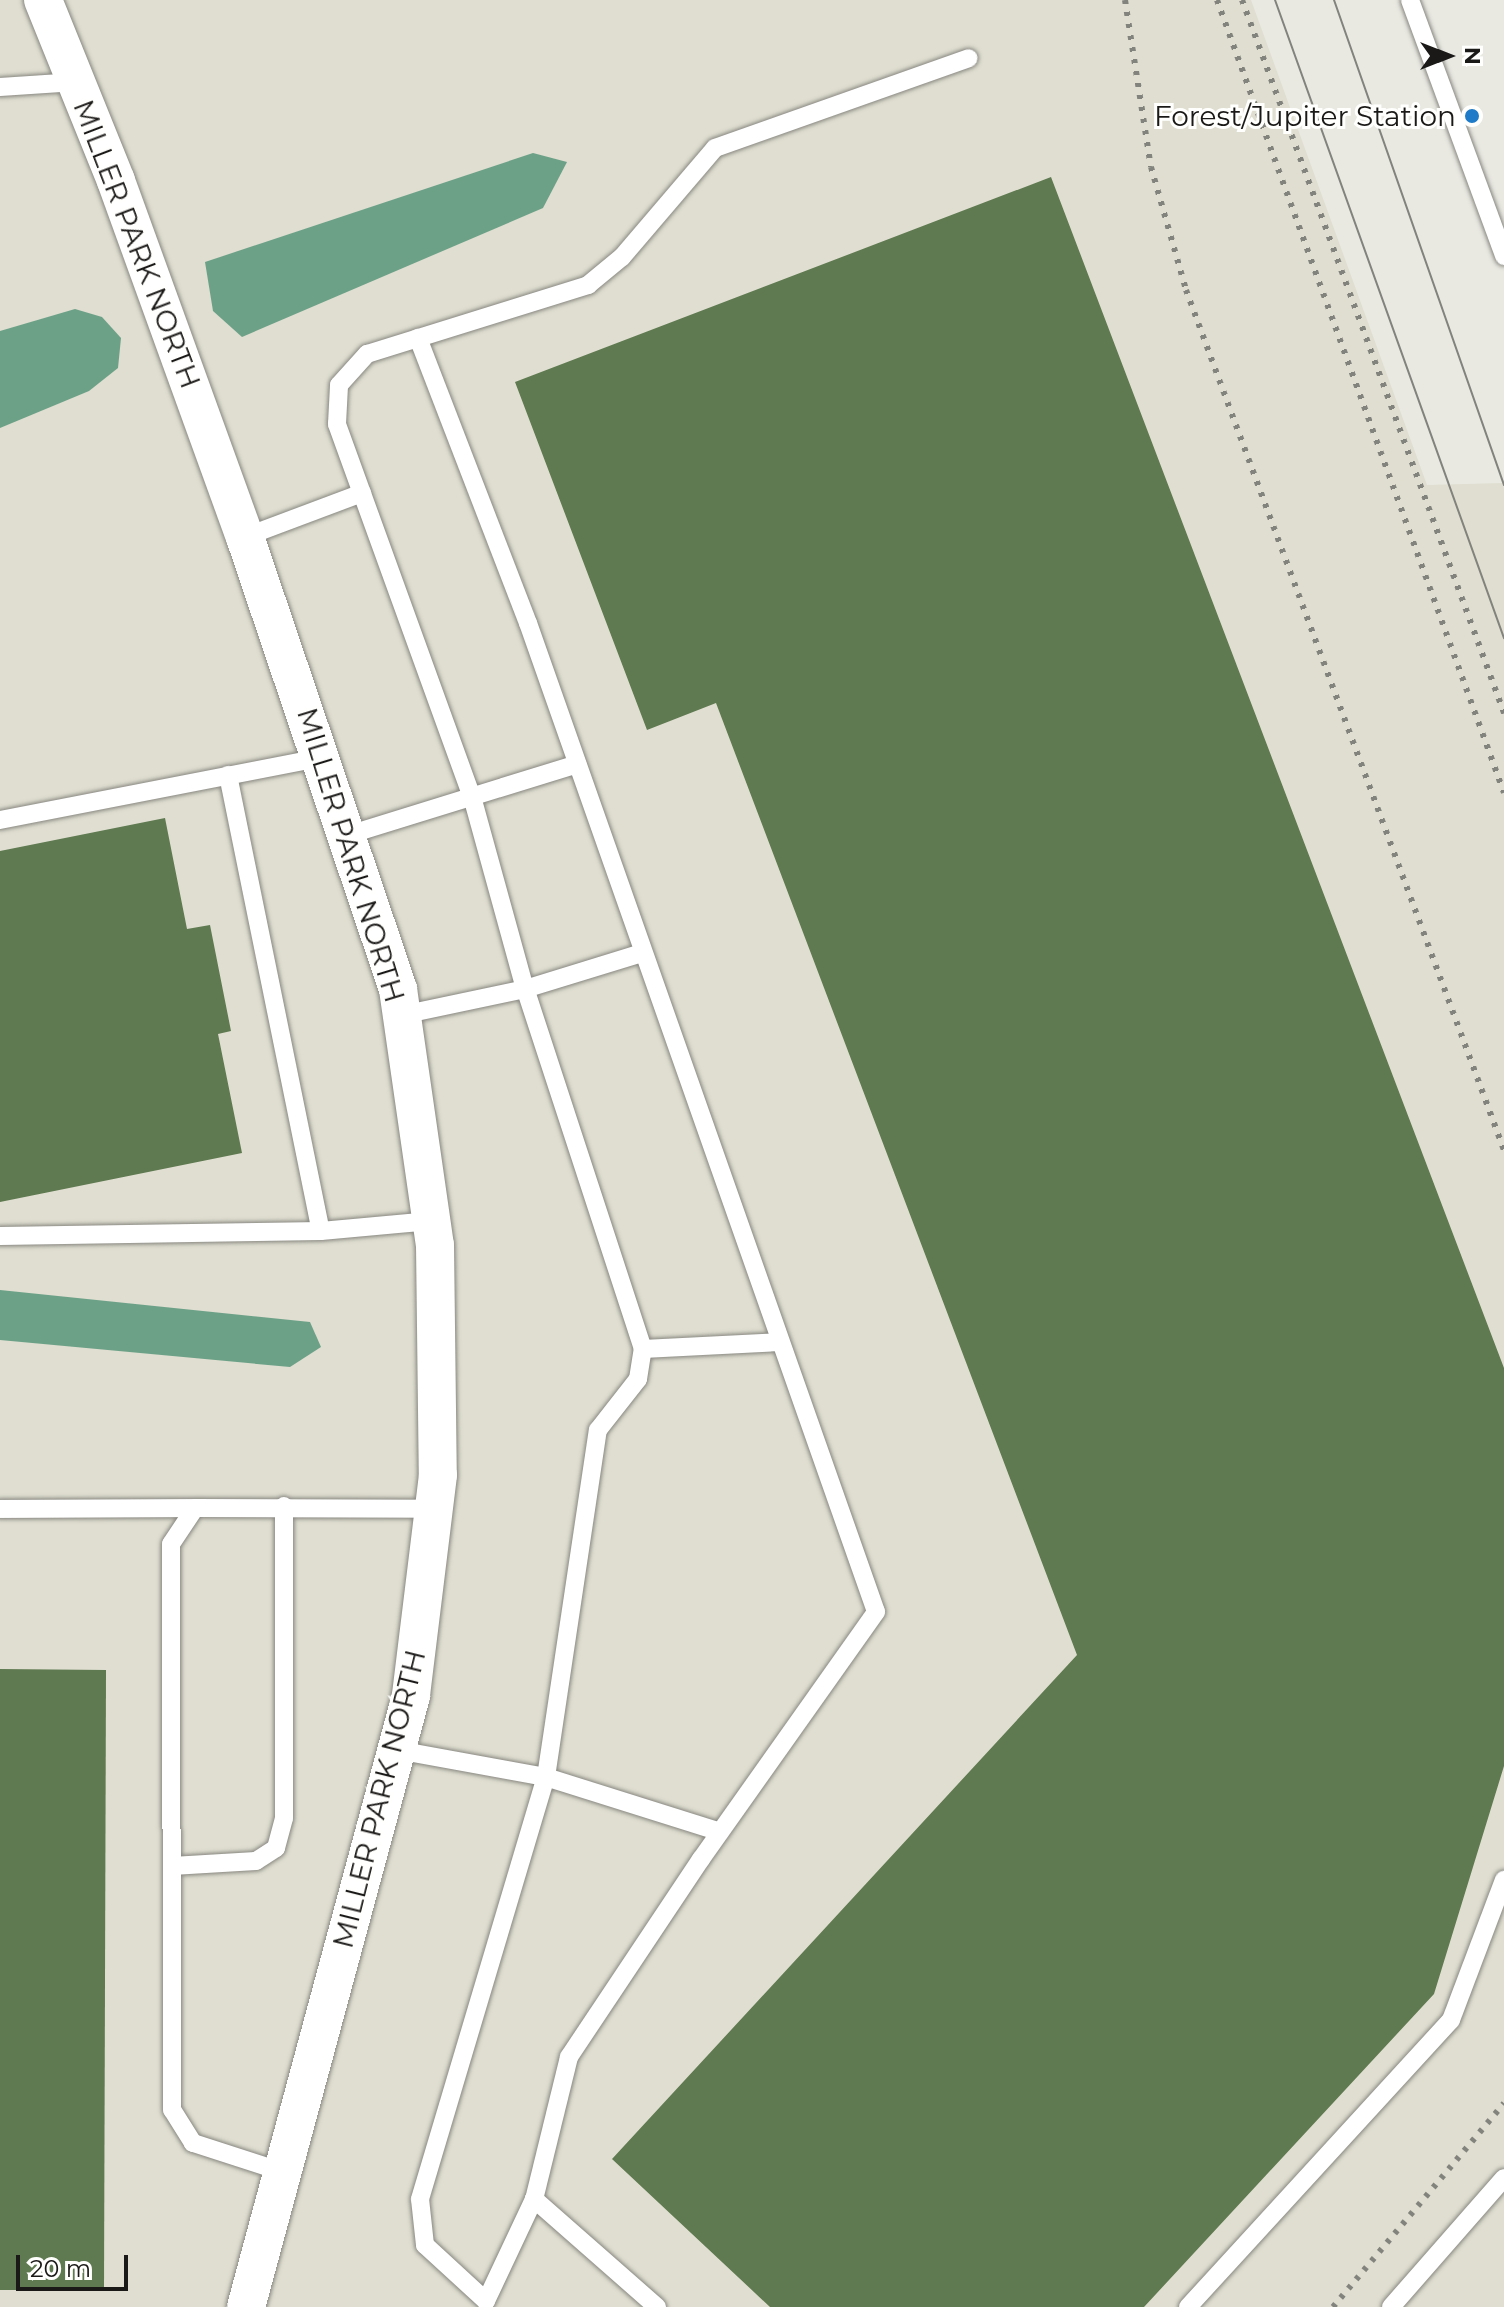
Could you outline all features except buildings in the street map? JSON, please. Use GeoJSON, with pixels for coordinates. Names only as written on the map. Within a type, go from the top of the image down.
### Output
{"type":"FeatureCollection","features":[{"type":"Feature","properties":{"kind":"street","name":"MILLER PARK NORTH"},"geometry":{"type":"LineString","coordinates":[[43,0],[245,537],[348,835],[402,1015],[431,1221],[438,1475],[411,1696],[246,2307]]}},
{"type":"Feature","properties":{"kind":"lane"},"geometry":{"type":"LineString","coordinates":[[1410,0],[1504,256]]}},
{"type":"Feature","properties":{"kind":"lane"},"geometry":{"type":"LineString","coordinates":[[418,338],[577,764],[876,1612],[720,1832],[569,2057],[534,2199],[486,2301],[425,2245],[420,2199],[546,1777],[598,1430],[638,1379],[643,1349],[525,989],[473,800],[337,424],[339,385],[367,354],[418,338],[588,285],[622,257],[715,148],[969,58]]}},
{"type":"Feature","properties":{"kind":"lane"},"geometry":{"type":"LineString","coordinates":[[0,87],[76,82]]}},
{"type":"Feature","properties":{"kind":"lane"},"geometry":{"type":"LineString","coordinates":[[245,537],[362,493]]}},
{"type":"Feature","properties":{"kind":"lane"},"geometry":{"type":"LineString","coordinates":[[0,820],[323,757]]}},
{"type":"Feature","properties":{"kind":"lane"},"geometry":{"type":"LineString","coordinates":[[348,835],[473,800],[577,764]]}},
{"type":"Feature","properties":{"kind":"lane"},"geometry":{"type":"LineString","coordinates":[[228,775],[321,1231]]}},
{"type":"Feature","properties":{"kind":"lane"},"geometry":{"type":"LineString","coordinates":[[402,1015],[525,989],[642,953]]}},
{"type":"Feature","properties":{"kind":"lane"},"geometry":{"type":"LineString","coordinates":[[0,1236],[321,1231],[431,1221]]}},
{"type":"Feature","properties":{"kind":"lane"},"geometry":{"type":"LineString","coordinates":[[643,1349],[779,1342]]}},
{"type":"Feature","properties":{"kind":"lane"},"geometry":{"type":"LineString","coordinates":[[0,1509],[284,1506],[434,1509]]}},
{"type":"Feature","properties":{"kind":"lane"},"geometry":{"type":"LineString","coordinates":[[172,1866],[256,1861],[276,1848],[284,1818],[284,1506]]}},
{"type":"Feature","properties":{"kind":"lane"},"geometry":{"type":"LineString","coordinates":[[195,1508],[171,1544],[172,2110],[193,2143],[283,2172]]}},
{"type":"Feature","properties":{"kind":"lane"},"geometry":{"type":"LineString","coordinates":[[397,1750],[546,1777],[720,1832]]}},
{"type":"Feature","properties":{"kind":"lane"},"geometry":{"type":"LineString","coordinates":[[1188,2307],[1451,2020],[1504,1880]]}},
{"type":"Feature","properties":{"kind":"lane"},"geometry":{"type":"LineString","coordinates":[[1391,2307],[1504,2178]]}},
{"type":"Feature","properties":{"kind":"lane"},"geometry":{"type":"LineString","coordinates":[[534,2199],[657,2307]]}},
{"type":"Feature","properties":{"kind":"shaded area"},"geometry":{"type":"Polygon","coordinates":[[[0,0],[1251,0],[1427,485],[1504,483],[1504,2307],[0,2307],[0,0]]]}},
{"type":"Feature","properties":{"kind":"shaded area"},"geometry":{"type":"Polygon","coordinates":[[[533,153],[567,162],[543,208],[242,337],[213,311],[205,262],[533,153]]]}},
{"type":"Feature","properties":{"kind":"shaded area"},"geometry":{"type":"Polygon","coordinates":[[[75,309],[102,317],[121,338],[118,368],[89,391],[0,428],[0,331],[75,309]]]}},
{"type":"Feature","properties":{"kind":"shaded area"},"geometry":{"type":"Polygon","coordinates":[[[0,1290],[310,1322],[321,1347],[290,1367],[0,1340],[0,1290]]]}},
{"type":"Feature","properties":{"kind":"tram line"},"geometry":{"type":"LineString","coordinates":[[1275,0],[1504,638]]}},
{"type":"Feature","properties":{"kind":"tram line"},"geometry":{"type":"LineString","coordinates":[[1334,0],[1504,485]]}},
{"type":"Feature","properties":{"kind":"railway"},"geometry":{"type":"LineString","coordinates":[[1125,0],[1151,167],[1186,290],[1504,1150]]}},
{"type":"Feature","properties":{"kind":"railway"},"geometry":{"type":"LineString","coordinates":[[1217,0],[1504,793]]}},
{"type":"Feature","properties":{"kind":"railway"},"geometry":{"type":"LineString","coordinates":[[1242,0],[1504,713]]}},
{"type":"Feature","properties":{"kind":"railway"},"geometry":{"type":"LineString","coordinates":[[1333,2307],[1504,2103]]}},
{"type":"Feature","properties":{"kind":"place","name":"Forest/Jupiter Station"},"geometry":{"type":"Point","coordinates":[1472,116]}}]}
